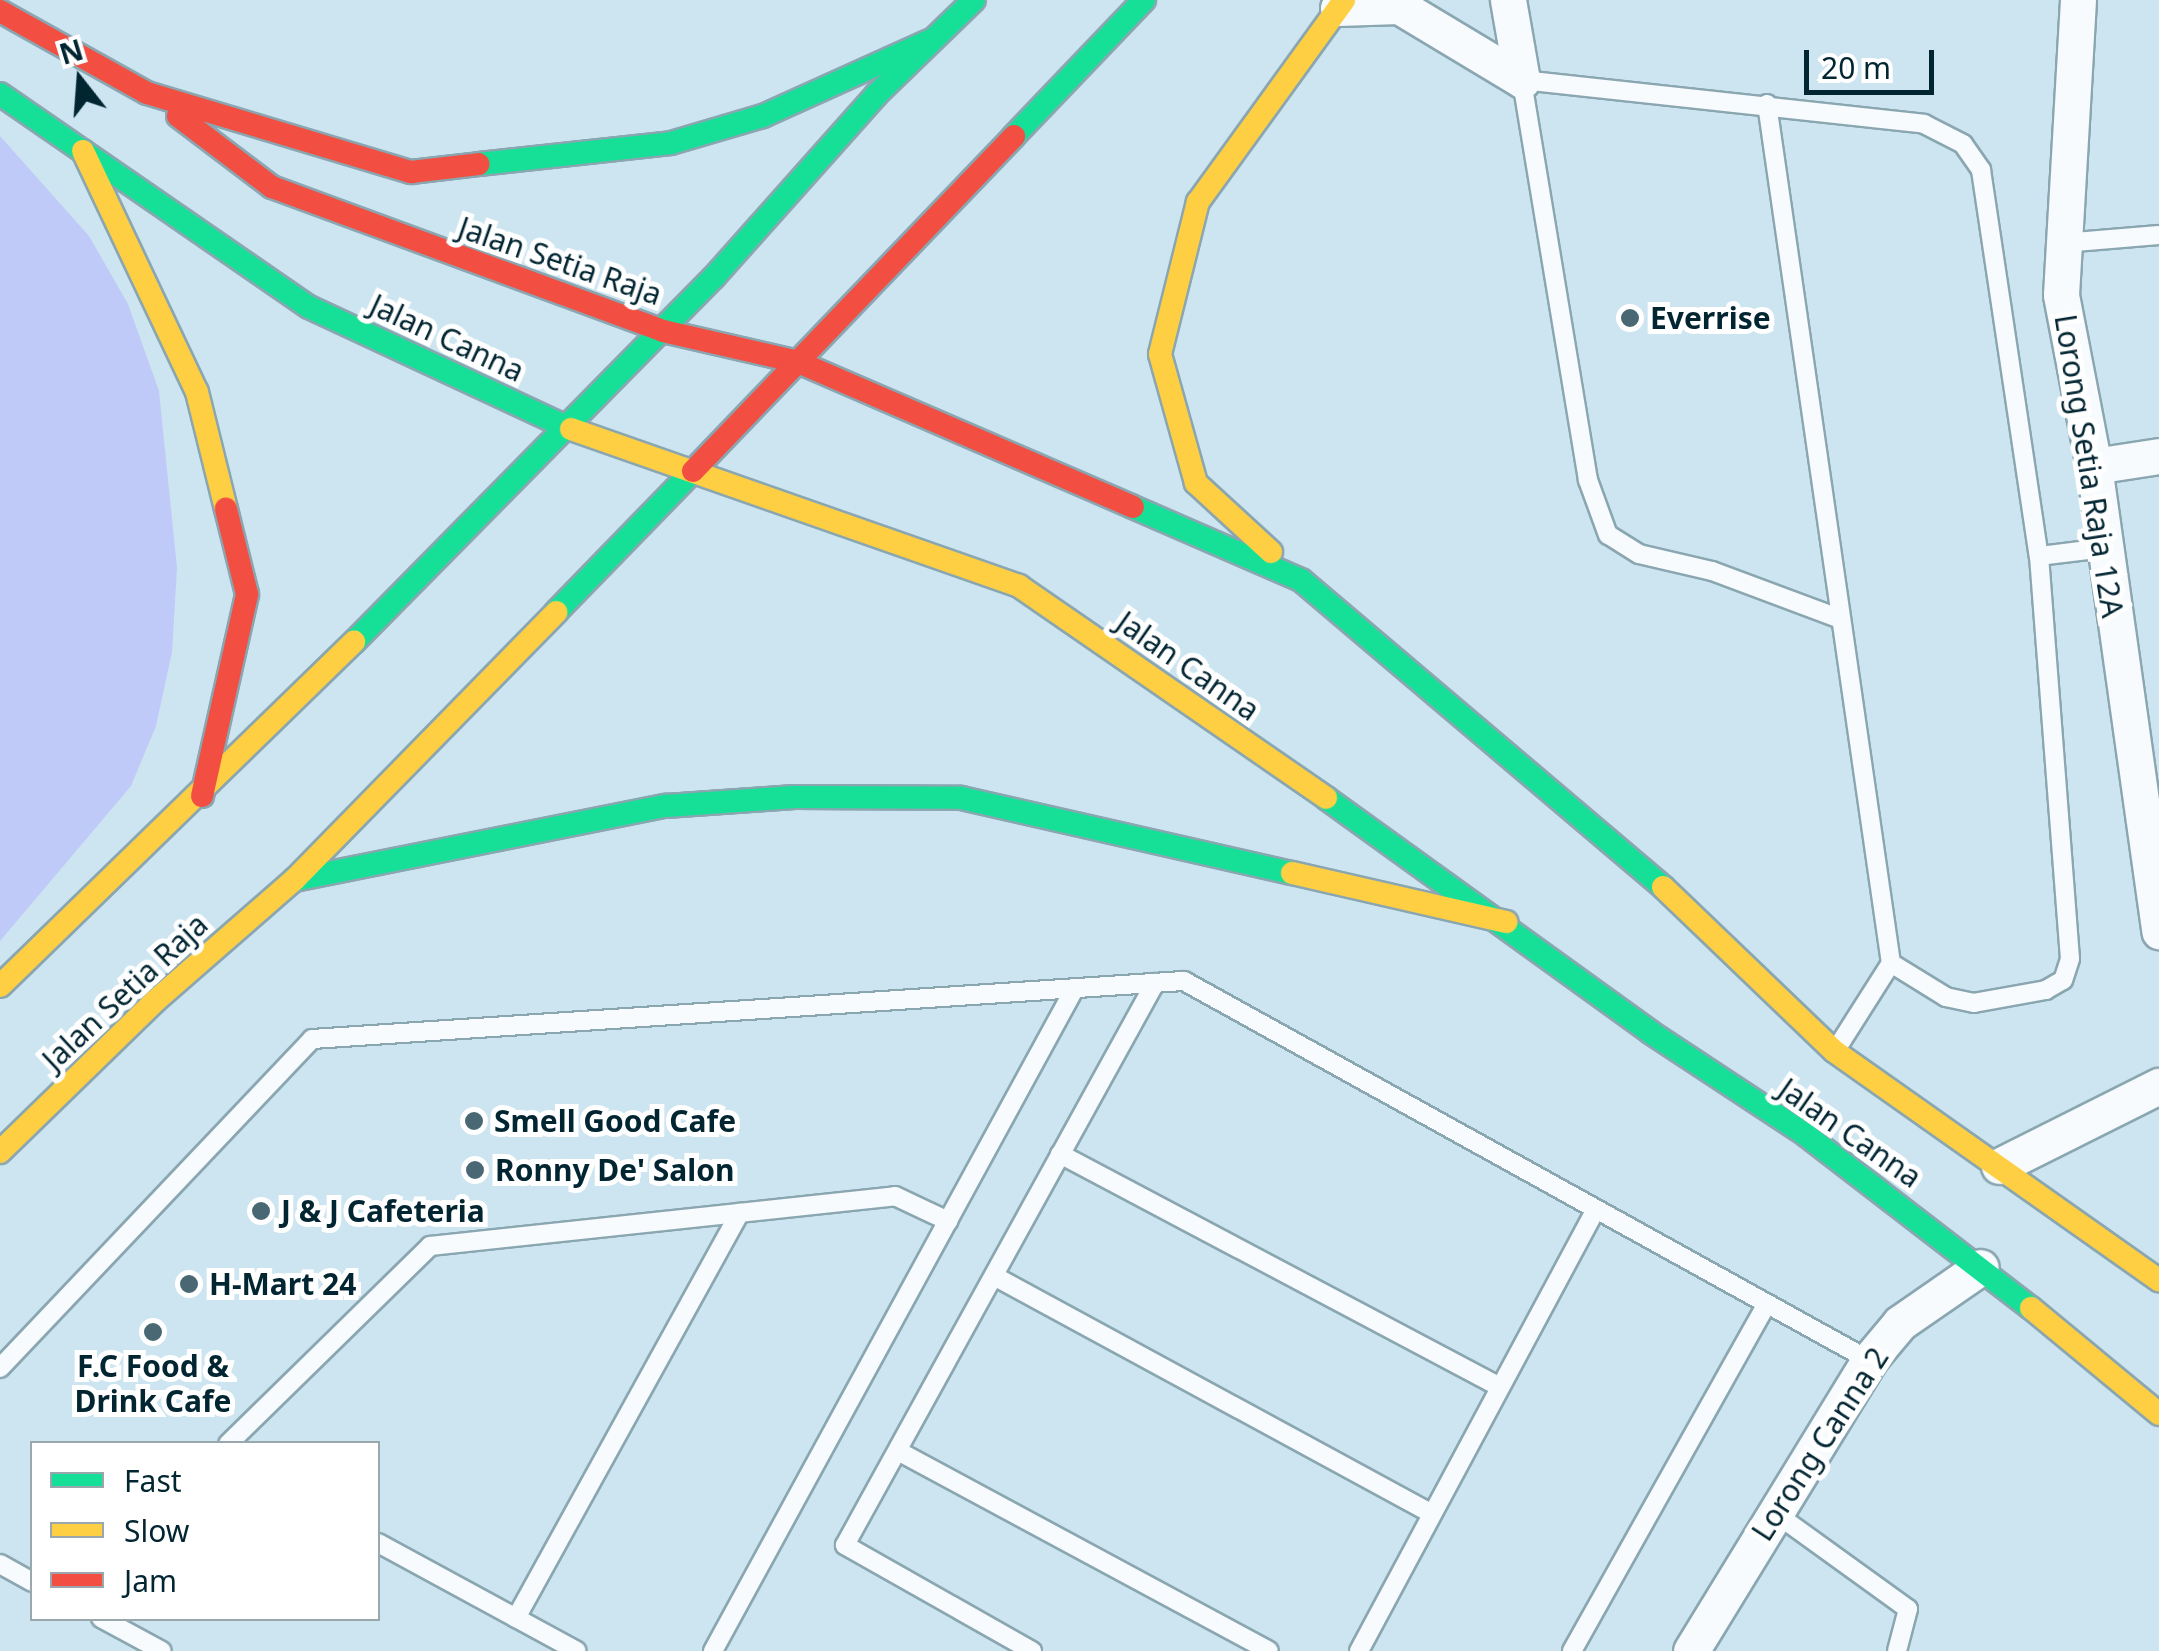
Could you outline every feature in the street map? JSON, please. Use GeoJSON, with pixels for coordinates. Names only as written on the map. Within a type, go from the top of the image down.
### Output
{"type":"FeatureCollection","features":[{"type":"Feature","properties":{"kind":"main road","name":"Jalan Setia Raja"},"geometry":{"type":"LineString","coordinates":[[147,93],[272,187],[663,331],[932,40],[974,0]]}},
{"type":"Feature","properties":{"kind":"main road"},"geometry":{"type":"LineString","coordinates":[[798,362],[1144,0]]}},
{"type":"Feature","properties":{"kind":"main road"},"geometry":{"type":"LineString","coordinates":[[1302,580],[1196,483],[1160,354],[1198,202],[1341,4]]}},
{"type":"Feature","properties":{"kind":"main road"},"geometry":{"type":"LineString","coordinates":[[0,11],[147,93],[411,172],[504,166],[671,143],[744,122],[932,40]]}},
{"type":"Feature","properties":{"kind":"main road","name":"Jalan Canna"},"geometry":{"type":"LineString","coordinates":[[0,94],[309,307],[566,427],[1019,586],[1506,922],[1981,1266],[2159,1414]]}},
{"type":"Feature","properties":{"kind":"main road"},"geometry":{"type":"LineString","coordinates":[[82,148],[197,392],[247,594],[202,796]]}},
{"type":"Feature","properties":{"kind":"main road"},"geometry":{"type":"LineString","coordinates":[[0,986],[202,796],[663,331]]}},
{"type":"Feature","properties":{"kind":"main road","name":"Jalan Canna"},"geometry":{"type":"LineString","coordinates":[[663,331],[798,362],[1302,580],[1657,881],[1834,1052],[2159,1280]]}},
{"type":"Feature","properties":{"kind":"main road","name":"Jalan Setia Raja"},"geometry":{"type":"LineString","coordinates":[[0,1152],[154,1002],[294,880],[798,362]]}},
{"type":"Feature","properties":{"kind":"main road"},"geometry":{"type":"LineString","coordinates":[[294,880],[666,806],[795,797],[961,798],[1506,922]]}},
{"type":"Feature","properties":{"kind":"street"},"geometry":{"type":"LineString","coordinates":[[1508,0],[1522,80]]}},
{"type":"Feature","properties":{"kind":"street","name":"Lorong Setia Raja 12A"},"geometry":{"type":"LineString","coordinates":[[2078,0],[2061,295],[2094,466],[2159,931]]}},
{"type":"Feature","properties":{"kind":"street"},"geometry":{"type":"LineString","coordinates":[[1341,4],[1399,6],[1522,80]]}},
{"type":"Feature","properties":{"kind":"street"},"geometry":{"type":"LineString","coordinates":[[2094,466],[2159,456]]}},
{"type":"Feature","properties":{"kind":"street"},"geometry":{"type":"LineString","coordinates":[[1998,1166],[2159,1086]]}},
{"type":"Feature","properties":{"kind":"street","name":"Lorong Canna 2"},"geometry":{"type":"LineString","coordinates":[[1691,1651],[1869,1360],[1900,1324],[1981,1266]]}},
{"type":"Feature","properties":{"kind":"lane"},"geometry":{"type":"LineString","coordinates":[[1838,618],[1712,571],[1638,554],[1608,535],[1588,480],[1522,80],[1924,124],[1963,144],[1981,170],[2038,556],[2070,958],[2063,980],[2046,990],[1974,1003],[1946,997],[1890,962]]}},
{"type":"Feature","properties":{"kind":"lane"},"geometry":{"type":"LineString","coordinates":[[1767,104],[1890,962],[1834,1052]]}},
{"type":"Feature","properties":{"kind":"lane"},"geometry":{"type":"LineString","coordinates":[[2063,243],[2159,235]]}},
{"type":"Feature","properties":{"kind":"lane"},"geometry":{"type":"LineString","coordinates":[[2038,556],[2104,548]]}},
{"type":"Feature","properties":{"kind":"lane"},"geometry":{"type":"LineString","coordinates":[[0,1368],[312,1039],[1184,980],[1869,1360]]}},
{"type":"Feature","properties":{"kind":"lane"},"geometry":{"type":"LineString","coordinates":[[1032,1651],[845,1545],[1154,983]]}},
{"type":"Feature","properties":{"kind":"lane"},"geometry":{"type":"LineString","coordinates":[[713,1651],[1075,988]]}},
{"type":"Feature","properties":{"kind":"lane"},"geometry":{"type":"LineString","coordinates":[[1060,1154],[1500,1388]]}},
{"type":"Feature","properties":{"kind":"lane"},"geometry":{"type":"LineString","coordinates":[[231,1441],[430,1246],[895,1196],[948,1221]]}},
{"type":"Feature","properties":{"kind":"lane"},"geometry":{"type":"LineString","coordinates":[[1359,1651],[1595,1210]]}},
{"type":"Feature","properties":{"kind":"lane"},"geometry":{"type":"LineString","coordinates":[[516,1618],[740,1213]]}},
{"type":"Feature","properties":{"kind":"lane"},"geometry":{"type":"LineString","coordinates":[[994,1276],[1432,1514]]}},
{"type":"Feature","properties":{"kind":"lane"},"geometry":{"type":"LineString","coordinates":[[1572,1651],[1766,1306]]}},
{"type":"Feature","properties":{"kind":"lane"},"geometry":{"type":"LineString","coordinates":[[898,1451],[1269,1651]]}},
{"type":"Feature","properties":{"kind":"lane"},"geometry":{"type":"LineString","coordinates":[[1775,1514],[1908,1609],[1897,1651]]}},
{"type":"Feature","properties":{"kind":"lane"},"geometry":{"type":"LineString","coordinates":[[380,1543],[577,1651]]}},
{"type":"Feature","properties":{"kind":"lane"},"geometry":{"type":"LineString","coordinates":[[0,1564],[30,1581]]}},
{"type":"Feature","properties":{"kind":"lane"},"geometry":{"type":"LineString","coordinates":[[107,1621],[162,1651]]}},
{"type":"Feature","properties":{"kind":"shaded area"},"geometry":{"type":"Polygon","coordinates":[[[0,136],[89,236],[128,304],[159,391],[177,568],[172,652],[156,726],[131,786],[0,941],[0,136]]]}},
{"type":"Feature","properties":{"kind":"traffic: fast"},"geometry":{"type":"LineString","coordinates":[[571,429],[566,427],[714,277],[876,95],[974,0]]}},
{"type":"Feature","properties":{"kind":"traffic: fast"},"geometry":{"type":"LineString","coordinates":[[1014,136],[1144,0]]}},
{"type":"Feature","properties":{"kind":"traffic: fast"},"geometry":{"type":"LineString","coordinates":[[479,164],[671,143],[763,116],[929,41]]}},
{"type":"Feature","properties":{"kind":"traffic: fast"},"geometry":{"type":"LineString","coordinates":[[0,94],[309,307],[566,427],[354,642]]}},
{"type":"Feature","properties":{"kind":"traffic: fast"},"geometry":{"type":"LineString","coordinates":[[556,612],[693,471]]}},
{"type":"Feature","properties":{"kind":"traffic: fast"},"geometry":{"type":"LineString","coordinates":[[1133,507],[1301,580],[1663,887]]}},
{"type":"Feature","properties":{"kind":"traffic: fast"},"geometry":{"type":"LineString","coordinates":[[294,880],[666,806],[795,797],[961,798],[1292,873]]}},
{"type":"Feature","properties":{"kind":"traffic: fast"},"geometry":{"type":"LineString","coordinates":[[1326,798],[1650,1032],[1806,1135],[2031,1308]]}},
{"type":"Feature","properties":{"kind":"traffic: slow"},"geometry":{"type":"LineString","coordinates":[[1271,552],[1196,483],[1160,354],[1198,202],[1344,0]]}},
{"type":"Feature","properties":{"kind":"traffic: slow"},"geometry":{"type":"LineString","coordinates":[[83,151],[197,392],[226,509]]}},
{"type":"Feature","properties":{"kind":"traffic: slow"},"geometry":{"type":"LineString","coordinates":[[571,429],[1019,586],[1326,798]]}},
{"type":"Feature","properties":{"kind":"traffic: slow"},"geometry":{"type":"LineString","coordinates":[[0,1152],[154,1002],[294,880],[556,612]]}},
{"type":"Feature","properties":{"kind":"traffic: slow"},"geometry":{"type":"LineString","coordinates":[[0,986],[354,642]]}},
{"type":"Feature","properties":{"kind":"traffic: slow"},"geometry":{"type":"LineString","coordinates":[[1292,873],[1506,922]]}},
{"type":"Feature","properties":{"kind":"traffic: slow"},"geometry":{"type":"LineString","coordinates":[[1663,887],[1834,1051],[2159,1280]]}},
{"type":"Feature","properties":{"kind":"traffic: slow"},"geometry":{"type":"LineString","coordinates":[[2031,1308],[2159,1414]]}},
{"type":"Feature","properties":{"kind":"traffic: jam"},"geometry":{"type":"LineString","coordinates":[[0,11],[147,93],[411,172],[479,164]]}},
{"type":"Feature","properties":{"kind":"traffic: jam"},"geometry":{"type":"LineString","coordinates":[[178,116],[272,187],[663,331]]}},
{"type":"Feature","properties":{"kind":"traffic: jam"},"geometry":{"type":"LineString","coordinates":[[693,471],[1014,136]]}},
{"type":"Feature","properties":{"kind":"traffic: jam"},"geometry":{"type":"LineString","coordinates":[[663,331],[798,362],[1133,507]]}},
{"type":"Feature","properties":{"kind":"traffic: jam"},"geometry":{"type":"LineString","coordinates":[[202,796],[247,594],[226,509]]}},
{"type":"Feature","properties":{"kind":"place","name":"Everrise"},"geometry":{"type":"Point","coordinates":[1630,318]}},
{"type":"Feature","properties":{"kind":"place","name":"Smell Good Cafe"},"geometry":{"type":"Point","coordinates":[474,1121]}},
{"type":"Feature","properties":{"kind":"place","name":"Ronny De' Salon"},"geometry":{"type":"Point","coordinates":[475,1170]}},
{"type":"Feature","properties":{"kind":"place","name":"J & J Cafeteria"},"geometry":{"type":"Point","coordinates":[261,1211]}},
{"type":"Feature","properties":{"kind":"place","name":"H-Mart 24"},"geometry":{"type":"Point","coordinates":[189,1284]}},
{"type":"Feature","properties":{"kind":"place","name":"F.C Food & Drink Cafe"},"geometry":{"type":"Point","coordinates":[153,1332]}}]}
